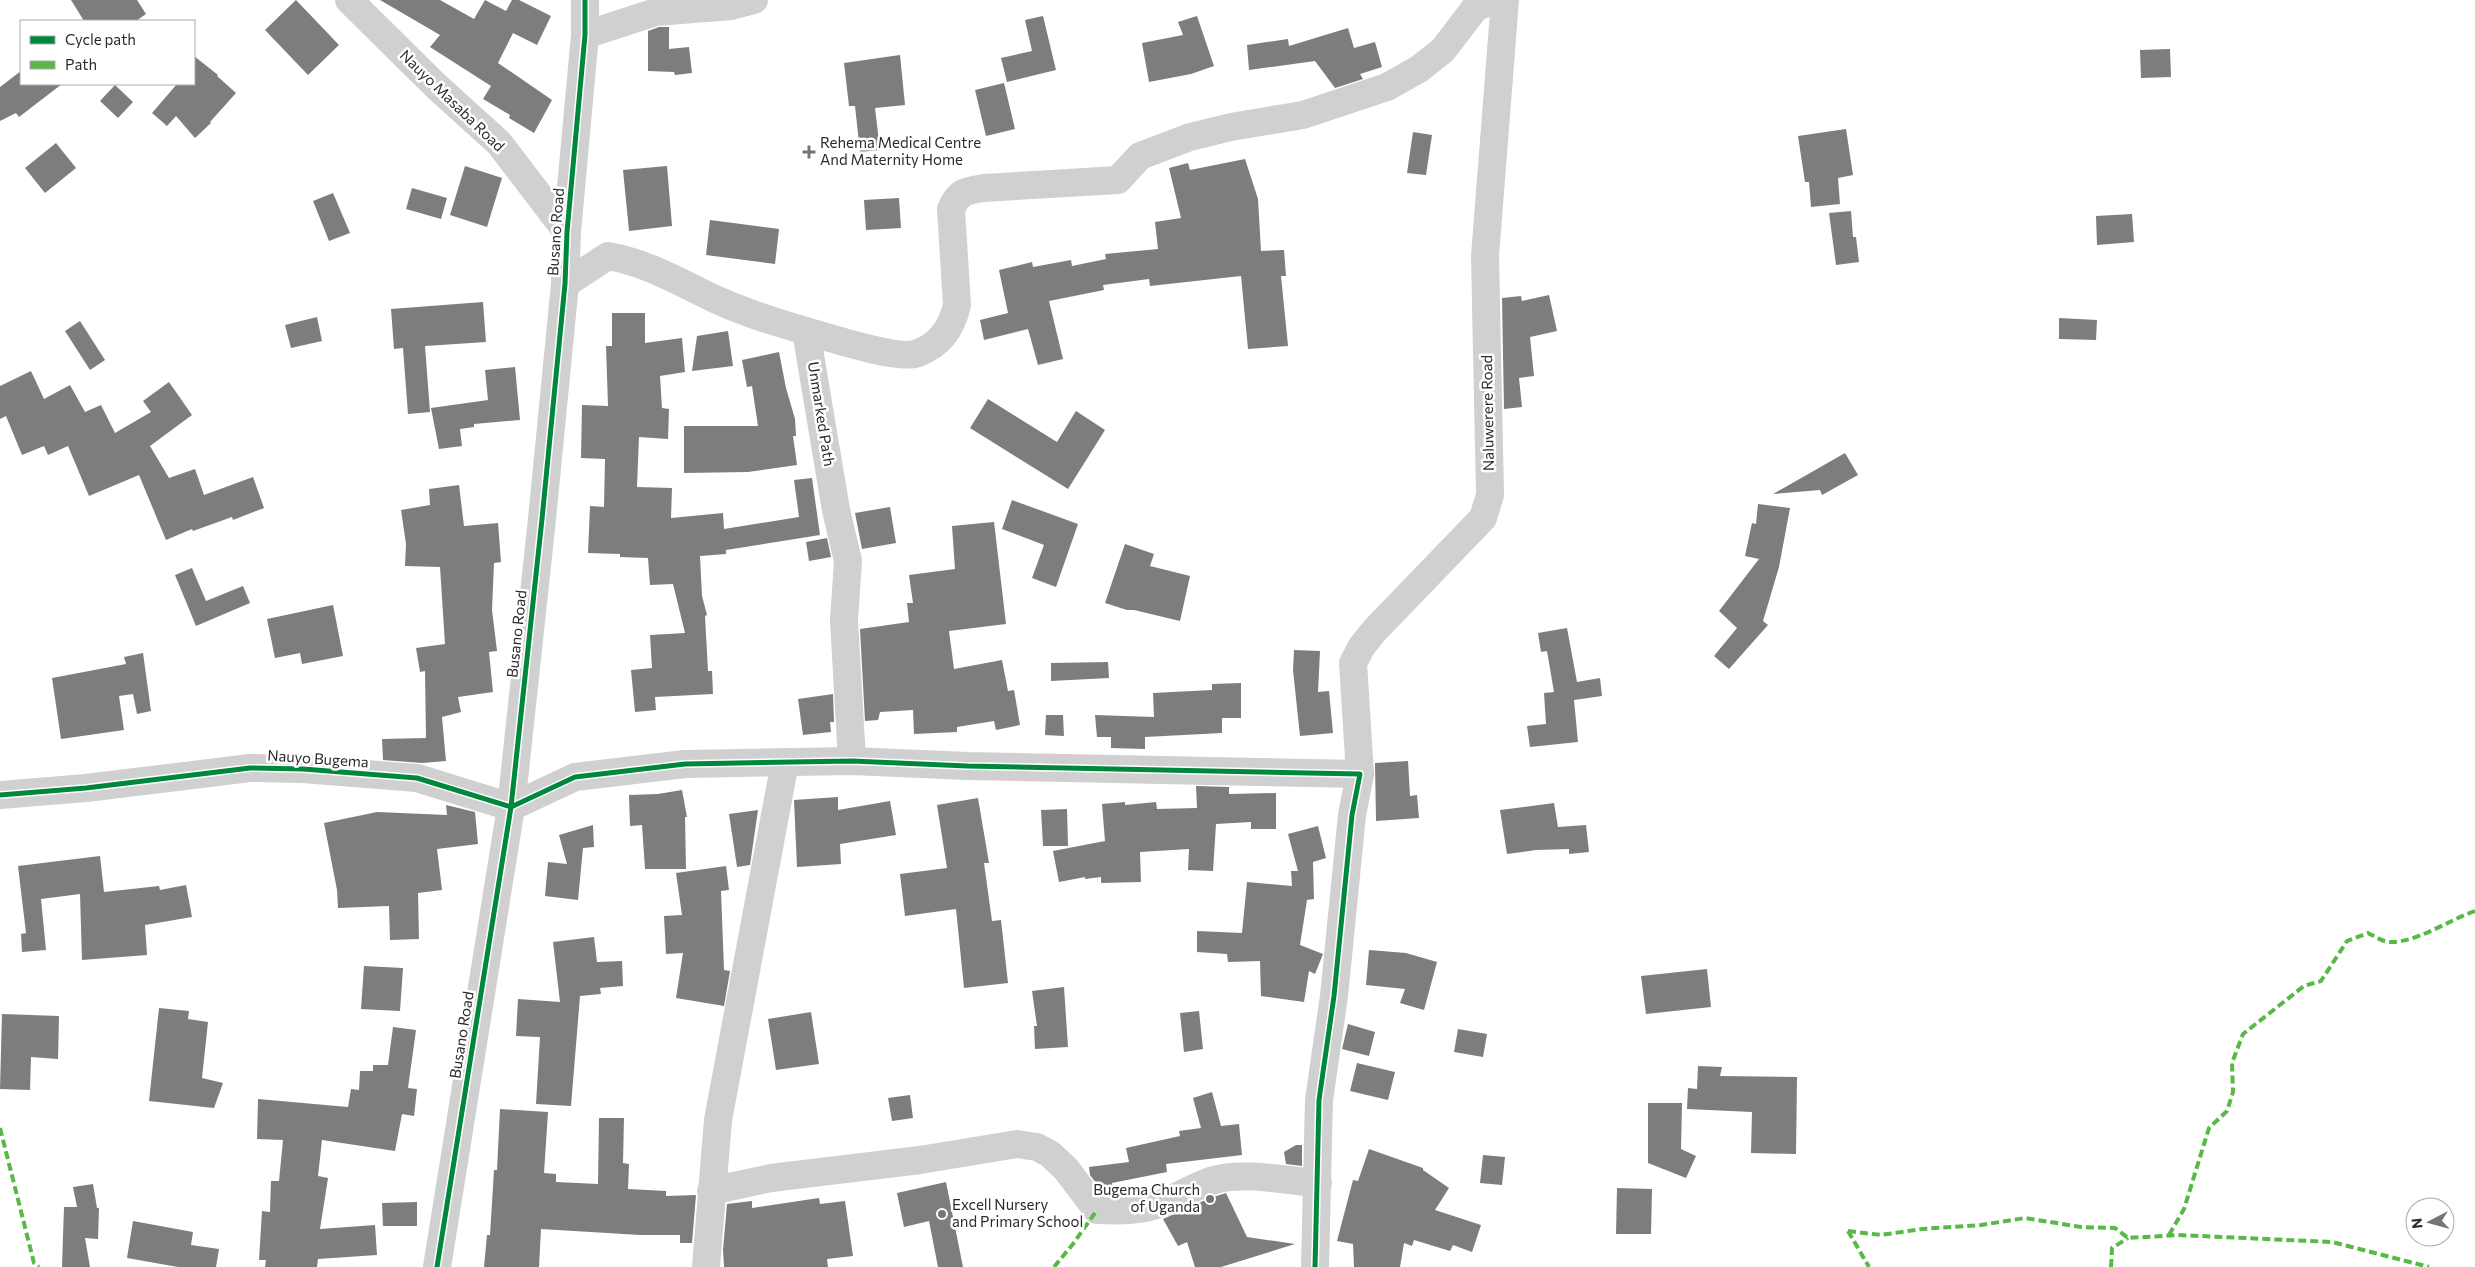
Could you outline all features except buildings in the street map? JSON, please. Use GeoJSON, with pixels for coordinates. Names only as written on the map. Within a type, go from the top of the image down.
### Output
{"type":"FeatureCollection","features":[{"type":"Feature","properties":{"kind":"street","name":"Nauyo Masaba Road"},"geometry":{"type":"LineString","coordinates":[[349,0],[436,86],[499,143],[567,232]]}},
{"type":"Feature","properties":{"kind":"street","name":"Busano Road"},"geometry":{"type":"LineString","coordinates":[[437,1267],[511,807],[565,284],[567,232],[585,35],[585,0]]}},
{"type":"Feature","properties":{"kind":"street"},"geometry":{"type":"LineString","coordinates":[[585,35],[656,12],[731,6],[754,0]]}},
{"type":"Feature","properties":{"kind":"street"},"geometry":{"type":"LineString","coordinates":[[565,284],[608,256],[633,260],[756,317],[892,353],[917,354],[940,340],[953,320],[957,305],[951,209],[956,198],[965,192],[1118,180],[1140,156],[1190,136],[1303,115],[1388,87],[1419,69],[1443,50],[1476,8],[1494,0]]}},
{"type":"Feature","properties":{"kind":"street","name":"Naluwerere Road"},"geometry":{"type":"LineString","coordinates":[[1315,1267],[1319,1100],[1334,996],[1352,815],[1360,774],[1353,663],[1357,653],[1382,623],[1483,518],[1490,496],[1485,256],[1505,0]]}},
{"type":"Feature","properties":{"kind":"street","name":"Unmarked Path"},"geometry":{"type":"LineString","coordinates":[[806,331],[836,510],[848,561],[844,620],[852,760]]}},
{"type":"Feature","properties":{"kind":"street"},"geometry":{"type":"LineString","coordinates":[[511,807],[576,777],[685,764],[852,760],[966,766],[1360,774]]}},
{"type":"Feature","properties":{"kind":"street"},"geometry":{"type":"LineString","coordinates":[[706,1267],[718,1120],[786,762]]}},
{"type":"Feature","properties":{"kind":"street","name":"Nauyo Bugema"},"geometry":{"type":"LineString","coordinates":[[0,795],[95,787],[250,768],[294,768],[417,778],[511,807]]}},
{"type":"Feature","properties":{"kind":"street"},"geometry":{"type":"LineString","coordinates":[[711,1191],[771,1178],[920,1160],[1017,1144],[1037,1147],[1050,1154],[1066,1169],[1097,1210],[1126,1211],[1142,1208],[1163,1202],[1219,1179],[1260,1177],[1318,1183]]}},
{"type":"Feature","properties":{"kind":"marked path"},"geometry":{"type":"LineString","coordinates":[[2169,1235],[2184,1209],[2209,1128],[2227,1111],[2233,1092],[2232,1063],[2243,1034],[2304,986],[2321,981],[2347,941],[2368,933],[2390,942],[2411,939],[2475,911]]}},
{"type":"Feature","properties":{"kind":"marked path"},"geometry":{"type":"LineString","coordinates":[[0,1128],[34,1263],[39,1267]]}},
{"type":"Feature","properties":{"kind":"marked path"},"geometry":{"type":"LineString","coordinates":[[1054,1267],[1097,1210]]}},
{"type":"Feature","properties":{"kind":"marked path"},"geometry":{"type":"LineString","coordinates":[[1848,1231],[1881,1235],[1922,1229],[1981,1225],[2025,1218],[2081,1227],[2115,1228],[2128,1238],[2178,1235],[2332,1242],[2429,1267]]}},
{"type":"Feature","properties":{"kind":"marked path"},"geometry":{"type":"LineString","coordinates":[[1848,1231],[1869,1267]]}},
{"type":"Feature","properties":{"kind":"marked path"},"geometry":{"type":"LineString","coordinates":[[2111,1267],[2112,1248],[2128,1238]]}},
{"type":"Feature","properties":{"kind":"cycle path"},"geometry":{"type":"LineString","coordinates":[[437,1267],[511,807],[565,284],[567,232],[585,35],[585,0]]}},
{"type":"Feature","properties":{"kind":"cycle path"},"geometry":{"type":"LineString","coordinates":[[0,795],[86,788],[250,768],[303,769],[417,778],[511,807],[575,777],[685,764],[852,761],[967,766],[1360,774],[1352,815],[1334,996],[1319,1100],[1315,1267]]}},
{"type":"Feature","properties":{"kind":"place","name":"Rehema Medical Centre And Maternity Home"},"geometry":{"type":"Point","coordinates":[809,152]}},
{"type":"Feature","properties":{"kind":"place","name":"Bugema Church of Uganda"},"geometry":{"type":"Point","coordinates":[1210,1199]}},
{"type":"Feature","properties":{"kind":"place","name":"Excell Nursery and Primary School"},"geometry":{"type":"Point","coordinates":[942,1214]}}]}
